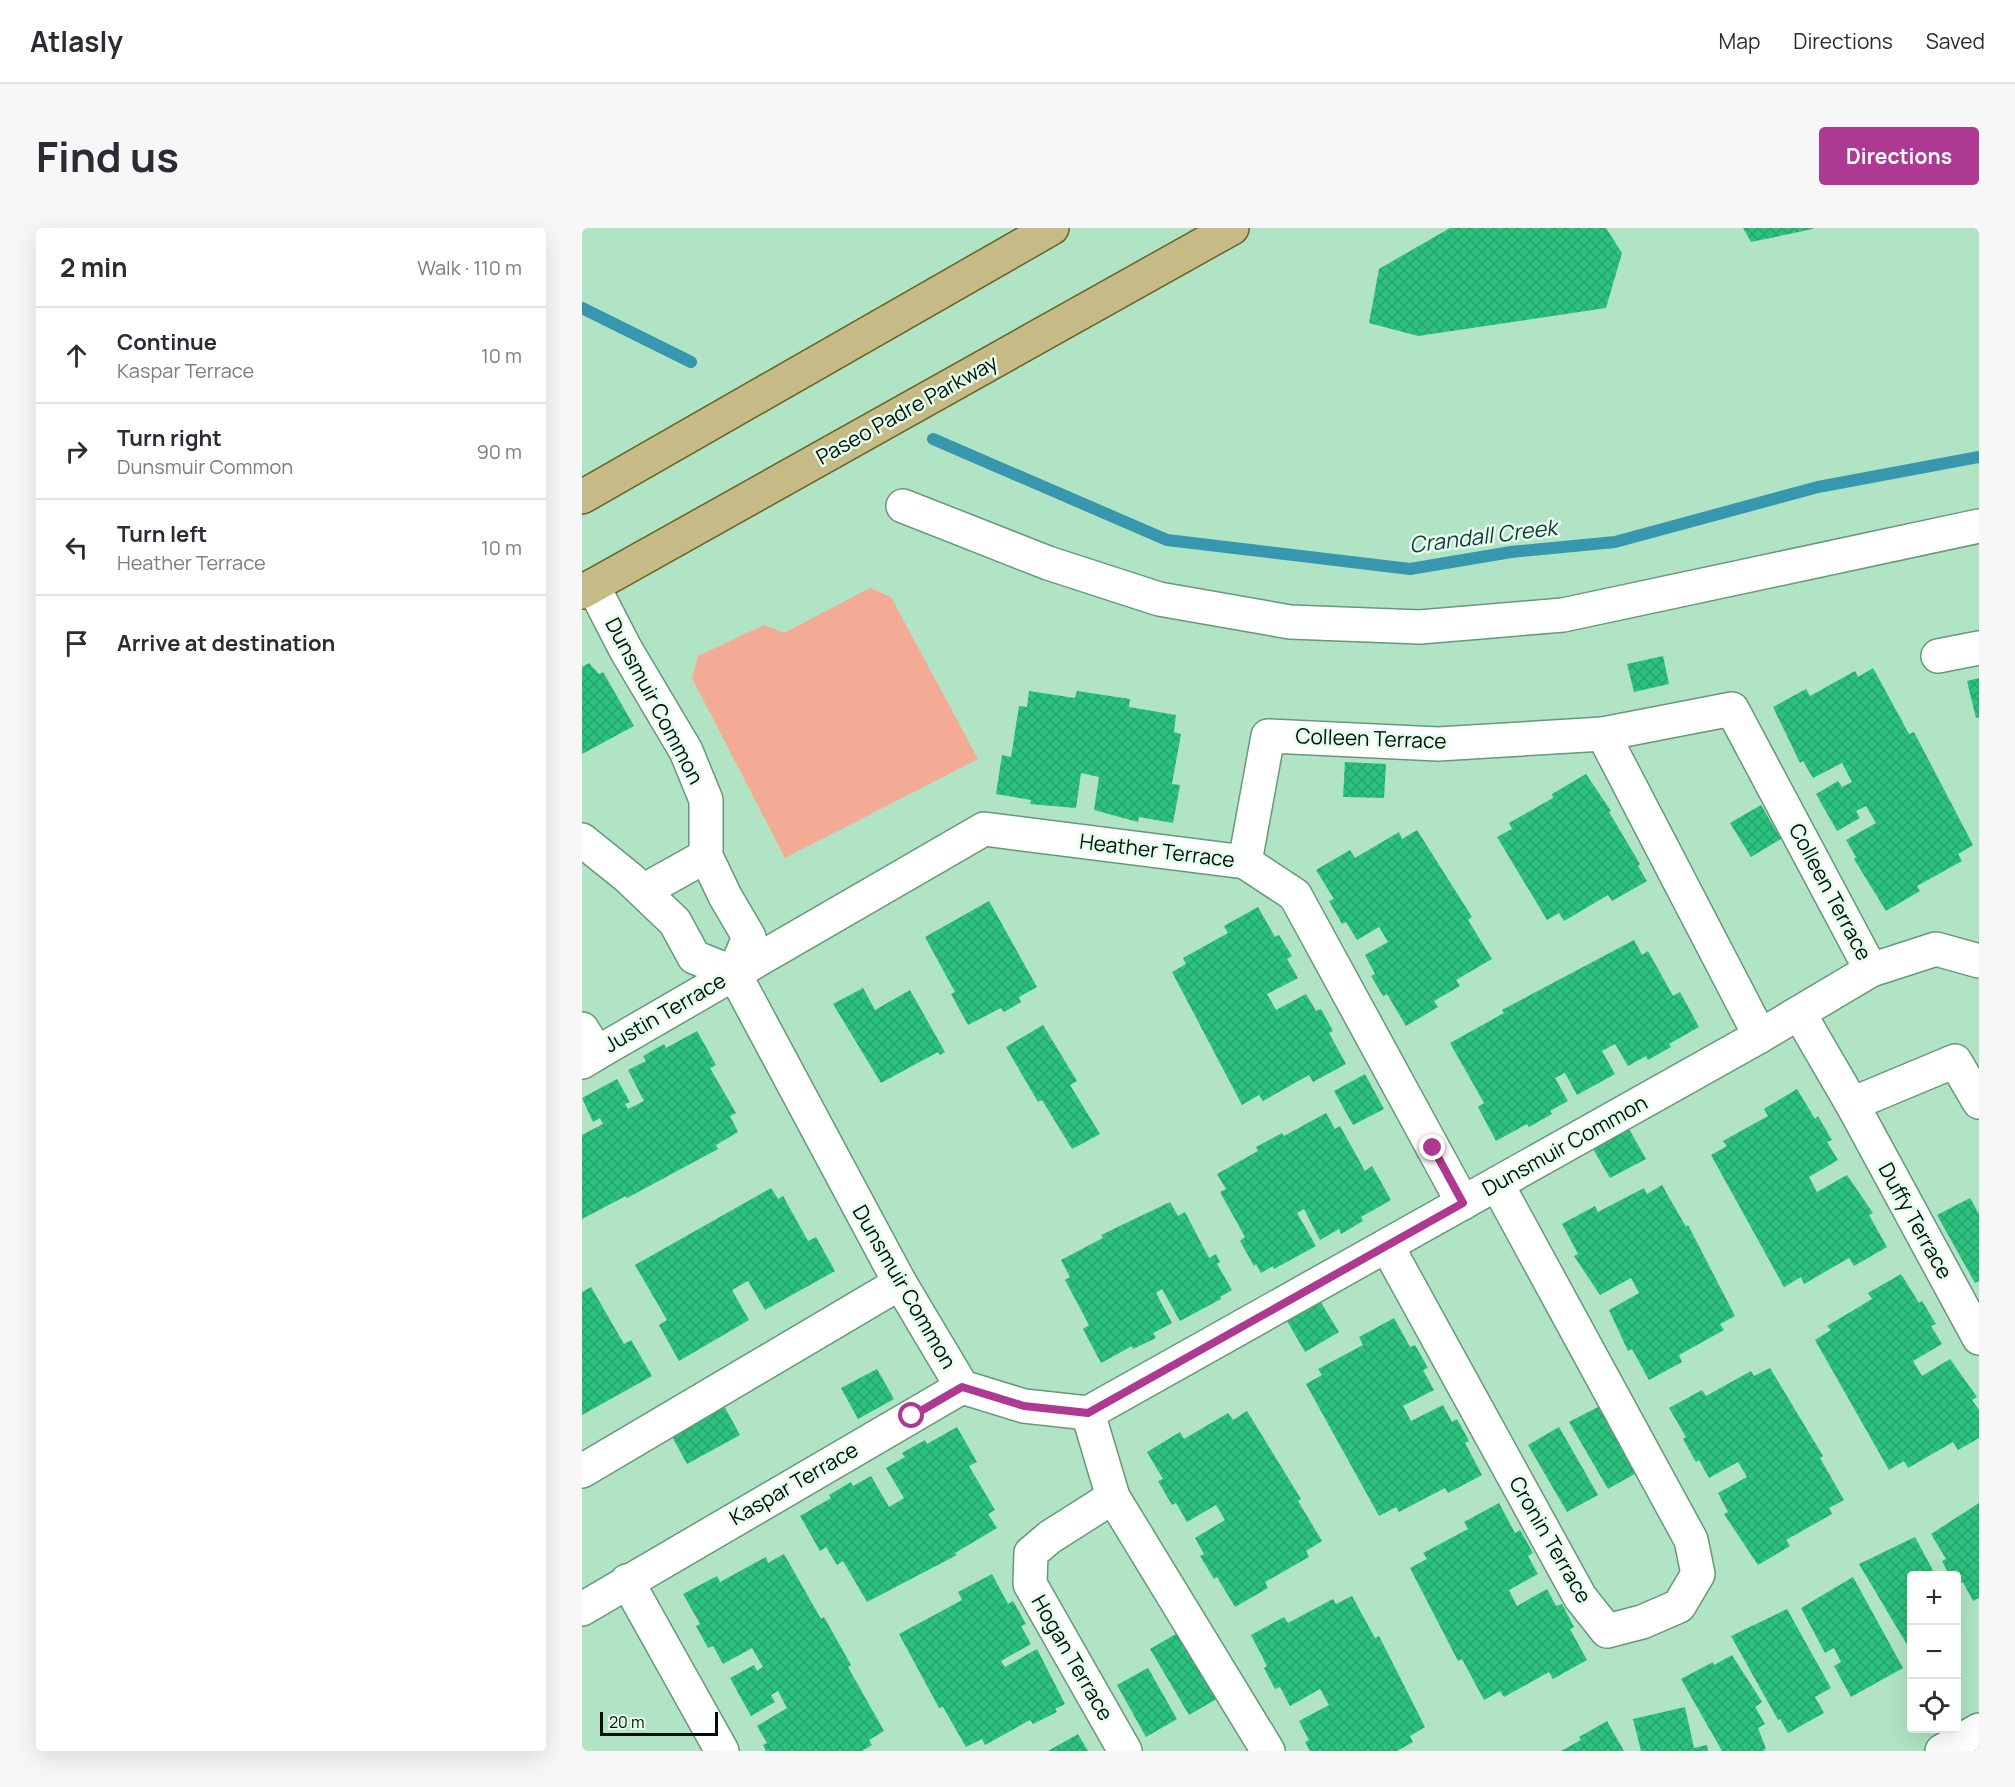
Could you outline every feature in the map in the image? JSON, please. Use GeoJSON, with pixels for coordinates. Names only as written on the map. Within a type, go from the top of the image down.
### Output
{"type":"FeatureCollection","features":[{"type":"Feature","properties":{"kind":"main road"},"geometry":{"type":"LineString","coordinates":[[582,497],[1053,228]]}},
{"type":"Feature","properties":{"kind":"main road","name":"Paseo Padre Parkway"},"geometry":{"type":"LineString","coordinates":[[587,589],[1232,228]]}},
{"type":"Feature","properties":{"kind":"street"},"geometry":{"type":"LineString","coordinates":[[903,506],[1048,563],[1159,599],[1290,622],[1420,627],[1563,615],[1979,526]]}},
{"type":"Feature","properties":{"kind":"street","name":"Dunsmuir Common"},"geometry":{"type":"LineString","coordinates":[[587,589],[686,751],[706,800],[706,856],[725,896],[749,937],[734,973],[900,1283],[962,1387],[1024,1406],[1088,1413],[1760,1036],[1871,970],[1936,950],[1979,961]]}},
{"type":"Feature","properties":{"kind":"street"},"geometry":{"type":"LineString","coordinates":[[1938,656],[1979,648]]}},
{"type":"Feature","properties":{"kind":"street","name":"Colleen Terrace"},"geometry":{"type":"LineString","coordinates":[[1245,862],[1268,736],[1438,744],[1603,734],[1732,709],[1871,970]]}},
{"type":"Feature","properties":{"kind":"street"},"geometry":{"type":"LineString","coordinates":[[1603,734],[1760,1036]]}},
{"type":"Feature","properties":{"kind":"street","name":"Heather Terrace"},"geometry":{"type":"LineString","coordinates":[[734,973],[984,829],[1245,862],[1295,895],[1463,1203]]}},
{"type":"Feature","properties":{"kind":"street"},"geometry":{"type":"LineString","coordinates":[[582,840],[643,891],[675,922],[694,957],[734,973]]}},
{"type":"Feature","properties":{"kind":"street"},"geometry":{"type":"LineString","coordinates":[[643,891],[706,856]]}},
{"type":"Feature","properties":{"kind":"street","name":"Justin Terrace"},"geometry":{"type":"LineString","coordinates":[[587,1048],[734,973]]}},
{"type":"Feature","properties":{"kind":"street","name":"Duffy Terrace"},"geometry":{"type":"LineString","coordinates":[[1798,1013],[1852,1104],[1979,1338]]}},
{"type":"Feature","properties":{"kind":"street"},"geometry":{"type":"LineString","coordinates":[[1852,1104],[1955,1061],[1979,1102]]}},
{"type":"Feature","properties":{"kind":"street","name":"Cronin Terrace"},"geometry":{"type":"LineString","coordinates":[[1387,1246],[1580,1597],[1607,1631],[1642,1622],[1679,1605],[1698,1574],[1691,1539],[1497,1184]]}},
{"type":"Feature","properties":{"kind":"street"},"geometry":{"type":"LineString","coordinates":[[582,1471],[900,1283]]}},
{"type":"Feature","properties":{"kind":"street","name":"Kaspar Terrace"},"geometry":{"type":"LineString","coordinates":[[582,1608],[962,1387]]}},
{"type":"Feature","properties":{"kind":"street"},"geometry":{"type":"LineString","coordinates":[[1088,1413],[1113,1497],[1268,1751]]}},
{"type":"Feature","properties":{"kind":"street","name":"Hogan Terrace"},"geometry":{"type":"LineString","coordinates":[[1113,1497],[1050,1537],[1031,1553],[1030,1584],[1125,1751]]}},
{"type":"Feature","properties":{"kind":"street"},"geometry":{"type":"LineString","coordinates":[[627,1581],[722,1751]]}},
{"type":"Feature","properties":{"kind":"street"},"geometry":{"type":"LineString","coordinates":[[1942,1751],[1979,1730]]}},
{"type":"Feature","properties":{"kind":"shaded area"},"geometry":{"type":"Polygon","coordinates":[[[870,588],[891,597],[978,759],[785,858],[692,678],[698,656],[764,625],[784,633],[870,588]]]}},
{"type":"Feature","properties":{"kind":"building"},"geometry":{"type":"Polygon","coordinates":[[[1450,228],[1606,228],[1622,253],[1606,308],[1418,336],[1369,323],[1379,269],[1450,228]]]}},
{"type":"Feature","properties":{"kind":"building"},"geometry":{"type":"Polygon","coordinates":[[[1743,228],[1813,228],[1813,229],[1751,242],[1743,228]]]}},
{"type":"Feature","properties":{"kind":"building"},"geometry":{"type":"Polygon","coordinates":[[[1663,656],[1669,684],[1634,692],[1627,664],[1663,656]]]}},
{"type":"Feature","properties":{"kind":"building"},"geometry":{"type":"Polygon","coordinates":[[[589,663],[599,674],[603,672],[634,726],[582,754],[582,667],[589,663]]]}},
{"type":"Feature","properties":{"kind":"building"},"geometry":{"type":"Polygon","coordinates":[[[1873,668],[1909,734],[1914,732],[1973,845],[1958,854],[1962,861],[1917,886],[1920,891],[1886,911],[1854,859],[1856,857],[1846,840],[1876,823],[1866,806],[1856,811],[1860,818],[1837,831],[1816,794],[1838,781],[1842,787],[1852,782],[1842,763],[1813,778],[1803,761],[1800,763],[1773,707],[1806,689],[1810,696],[1855,671],[1858,677],[1873,668]]]}},
{"type":"Feature","properties":{"kind":"building"},"geometry":{"type":"Polygon","coordinates":[[[1979,678],[1979,717],[1976,718],[1967,681],[1979,678]]]}},
{"type":"Feature","properties":{"kind":"building"},"geometry":{"type":"Polygon","coordinates":[[[1029,691],[1075,698],[1077,691],[1130,699],[1129,707],[1176,715],[1174,732],[1181,734],[1172,784],[1180,785],[1173,823],[1139,817],[1138,822],[1094,810],[1099,777],[1081,773],[1076,808],[1030,804],[1031,800],[996,794],[1002,755],[1011,757],[1019,706],[1027,707],[1029,691]]]}},
{"type":"Feature","properties":{"kind":"building"},"geometry":{"type":"Polygon","coordinates":[[[1345,762],[1386,764],[1384,798],[1343,797],[1345,762]]]}},
{"type":"Feature","properties":{"kind":"building"},"geometry":{"type":"Polygon","coordinates":[[[1586,774],[1611,811],[1609,812],[1640,864],[1638,866],[1647,881],[1612,901],[1608,895],[1564,921],[1559,913],[1547,920],[1497,837],[1512,829],[1509,823],[1553,798],[1552,794],[1586,774]]]}},
{"type":"Feature","properties":{"kind":"building"},"geometry":{"type":"Polygon","coordinates":[[[1761,805],[1781,839],[1751,857],[1730,823],[1761,805]]]}},
{"type":"Feature","properties":{"kind":"building"},"geometry":{"type":"Polygon","coordinates":[[[1417,830],[1472,917],[1468,920],[1492,959],[1456,980],[1460,986],[1434,1001],[1438,1007],[1406,1026],[1387,994],[1383,996],[1371,976],[1375,974],[1365,955],[1388,942],[1379,927],[1357,940],[1346,922],[1342,924],[1329,901],[1334,899],[1316,870],[1350,850],[1355,858],[1399,832],[1402,839],[1417,830]]]}},
{"type":"Feature","properties":{"kind":"building"},"geometry":{"type":"Polygon","coordinates":[[[989,901],[1037,987],[1019,997],[1021,1002],[1004,1012],[1001,1008],[968,1025],[951,994],[955,992],[925,937],[989,901]]]}},
{"type":"Feature","properties":{"kind":"building"},"geometry":{"type":"Polygon","coordinates":[[[1258,907],[1275,937],[1279,935],[1292,956],[1287,959],[1298,978],[1267,994],[1276,1010],[1306,994],[1316,1011],[1321,1009],[1333,1031],[1329,1033],[1346,1064],[1313,1082],[1309,1075],[1263,1101],[1259,1095],[1242,1105],[1172,972],[1186,964],[1183,958],[1228,933],[1224,926],[1258,907]]]}},
{"type":"Feature","properties":{"kind":"building"},"geometry":{"type":"Polygon","coordinates":[[[1634,940],[1642,955],[1648,951],[1673,996],[1680,992],[1699,1027],[1669,1044],[1671,1047],[1648,1060],[1646,1056],[1628,1066],[1615,1044],[1602,1051],[1615,1074],[1577,1095],[1565,1073],[1555,1078],[1568,1101],[1550,1111],[1552,1114],[1529,1127],[1527,1124],[1496,1141],[1478,1107],[1484,1103],[1450,1043],[1504,1013],[1502,1010],[1634,940]]]}},
{"type":"Feature","properties":{"kind":"building"},"geometry":{"type":"Polygon","coordinates":[[[863,988],[875,1010],[910,990],[945,1052],[940,1055],[938,1052],[881,1083],[833,1004],[863,988]]]}},
{"type":"Feature","properties":{"kind":"building"},"geometry":{"type":"Polygon","coordinates":[[[1043,1025],[1077,1081],[1070,1085],[1100,1134],[1072,1149],[1042,1100],[1038,1102],[1006,1047],[1043,1025]]]}},
{"type":"Feature","properties":{"kind":"building"},"geometry":{"type":"Polygon","coordinates":[[[697,1031],[716,1065],[710,1068],[736,1113],[730,1116],[738,1132],[716,1145],[718,1149],[627,1198],[626,1196],[582,1219],[582,1135],[603,1124],[600,1118],[593,1122],[582,1098],[617,1079],[630,1102],[625,1104],[628,1109],[644,1101],[628,1070],[646,1061],[643,1056],[664,1044],[666,1048],[697,1031]]]}},
{"type":"Feature","properties":{"kind":"building"},"geometry":{"type":"Polygon","coordinates":[[[1365,1074],[1384,1109],[1353,1125],[1334,1091],[1365,1074]]]}},
{"type":"Feature","properties":{"kind":"building"},"geometry":{"type":"Polygon","coordinates":[[[1797,1089],[1815,1119],[1818,1116],[1832,1140],[1827,1142],[1838,1160],[1809,1177],[1817,1192],[1847,1175],[1873,1213],[1869,1215],[1887,1247],[1854,1266],[1849,1258],[1804,1284],[1801,1277],[1784,1287],[1711,1155],[1727,1146],[1723,1141],[1768,1116],[1764,1109],[1797,1089]]]}},
{"type":"Feature","properties":{"kind":"building"},"geometry":{"type":"Polygon","coordinates":[[[1326,1113],[1335,1129],[1340,1126],[1365,1171],[1372,1166],[1391,1200],[1361,1217],[1363,1221],[1341,1234],[1339,1229],[1320,1240],[1304,1209],[1297,1213],[1316,1246],[1274,1269],[1273,1266],[1261,1273],[1256,1264],[1254,1266],[1240,1241],[1245,1237],[1220,1192],[1226,1189],[1217,1174],[1258,1151],[1256,1147],[1282,1133],[1284,1136],[1326,1113]]]}},
{"type":"Feature","properties":{"kind":"building"},"geometry":{"type":"Polygon","coordinates":[[[1629,1129],[1646,1159],[1610,1178],[1593,1149],[1629,1129]]]}},
{"type":"Feature","properties":{"kind":"building"},"geometry":{"type":"Polygon","coordinates":[[[1662,1185],[1686,1227],[1688,1225],[1735,1316],[1720,1324],[1724,1330],[1679,1355],[1682,1362],[1649,1380],[1632,1349],[1628,1351],[1609,1310],[1639,1293],[1631,1278],[1600,1295],[1574,1256],[1578,1254],[1562,1224],[1595,1206],[1598,1212],[1644,1188],[1647,1194],[1662,1185]]]}},
{"type":"Feature","properties":{"kind":"building"},"geometry":{"type":"Polygon","coordinates":[[[771,1188],[778,1199],[783,1196],[808,1241],[816,1237],[835,1271],[765,1310],[748,1281],[732,1290],[749,1320],[679,1361],[659,1325],[667,1320],[635,1265],[771,1188]]]}},
{"type":"Feature","properties":{"kind":"building"},"geometry":{"type":"Polygon","coordinates":[[[1970,1198],[1979,1214],[1979,1281],[1975,1283],[1937,1215],[1970,1198]]]}},
{"type":"Feature","properties":{"kind":"building"},"geometry":{"type":"Polygon","coordinates":[[[1170,1202],[1178,1216],[1185,1212],[1209,1258],[1216,1254],[1220,1262],[1217,1264],[1232,1290],[1220,1297],[1221,1299],[1180,1321],[1162,1289],[1156,1293],[1172,1323],[1153,1333],[1156,1338],[1133,1349],[1132,1346],[1101,1363],[1083,1329],[1089,1325],[1065,1280],[1070,1277],[1061,1260],[1103,1238],[1101,1235],[1170,1202]]]}},
{"type":"Feature","properties":{"kind":"building"},"geometry":{"type":"Polygon","coordinates":[[[1901,1274],[1919,1303],[1922,1301],[1936,1324],[1931,1326],[1942,1344],[1913,1361],[1922,1376],[1950,1359],[1977,1397],[1972,1400],[1979,1410],[1979,1438],[1958,1450],[1953,1442],[1908,1468],[1904,1461],[1889,1470],[1815,1340],[1831,1330],[1827,1326],[1872,1299],[1868,1293],[1901,1274]]]}},
{"type":"Feature","properties":{"kind":"building"},"geometry":{"type":"Polygon","coordinates":[[[591,1287],[624,1344],[631,1340],[652,1376],[582,1415],[582,1292],[591,1287]]]}},
{"type":"Feature","properties":{"kind":"building"},"geometry":{"type":"Polygon","coordinates":[[[1320,1301],[1339,1332],[1305,1352],[1287,1321],[1320,1301]]]}},
{"type":"Feature","properties":{"kind":"building"},"geometry":{"type":"Polygon","coordinates":[[[1394,1318],[1410,1347],[1415,1345],[1428,1368],[1423,1370],[1434,1390],[1403,1406],[1411,1421],[1443,1405],[1452,1422],[1457,1419],[1469,1441],[1465,1443],[1482,1475],[1448,1493],[1445,1488],[1399,1512],[1396,1507],[1379,1516],[1306,1384],[1322,1375],[1318,1369],[1363,1345],[1359,1337],[1394,1318]]]}},
{"type":"Feature","properties":{"kind":"building"},"geometry":{"type":"Polygon","coordinates":[[[1770,1368],[1823,1456],[1820,1458],[1844,1500],[1829,1508],[1832,1514],[1786,1540],[1790,1546],[1758,1565],[1724,1514],[1728,1512],[1718,1493],[1747,1477],[1738,1462],[1709,1478],[1699,1460],[1696,1462],[1683,1439],[1686,1437],[1669,1408],[1702,1390],[1706,1396],[1751,1371],[1754,1376],[1770,1368]]]}},
{"type":"Feature","properties":{"kind":"building"},"geometry":{"type":"Polygon","coordinates":[[[877,1369],[894,1399],[858,1419],[841,1388],[877,1369]]]}},
{"type":"Feature","properties":{"kind":"building"},"geometry":{"type":"Polygon","coordinates":[[[723,1404],[740,1435],[687,1464],[670,1433],[723,1404]]]}},
{"type":"Feature","properties":{"kind":"building"},"geometry":{"type":"Polygon","coordinates":[[[1600,1406],[1638,1472],[1608,1489],[1569,1422],[1600,1406]]]}},
{"type":"Feature","properties":{"kind":"building"},"geometry":{"type":"Polygon","coordinates":[[[1247,1411],[1301,1499],[1298,1501],[1322,1541],[1306,1551],[1309,1557],[1265,1582],[1268,1588],[1235,1607],[1217,1577],[1214,1579],[1200,1556],[1204,1554],[1195,1538],[1225,1520],[1216,1505],[1187,1522],[1176,1503],[1172,1505],[1158,1481],[1163,1479],[1147,1452],[1180,1432],[1184,1439],[1228,1413],[1233,1420],[1247,1411]]]}},
{"type":"Feature","properties":{"kind":"building"},"geometry":{"type":"Polygon","coordinates":[[[957,1427],[977,1462],[969,1466],[995,1510],[988,1514],[997,1528],[955,1553],[957,1555],[867,1602],[843,1561],[837,1565],[826,1547],[820,1551],[800,1516],[831,1498],[829,1495],[851,1482],[853,1486],[871,1476],[889,1507],[904,1498],[886,1468],[905,1457],[902,1453],[925,1440],[927,1444],[957,1427]]]}},
{"type":"Feature","properties":{"kind":"building"},"geometry":{"type":"Polygon","coordinates":[[[1559,1427],[1598,1495],[1567,1512],[1528,1445],[1559,1427]]]}},
{"type":"Feature","properties":{"kind":"building"},"geometry":{"type":"Polygon","coordinates":[[[1499,1503],[1515,1533],[1520,1530],[1533,1553],[1528,1556],[1538,1574],[1509,1590],[1517,1606],[1547,1589],[1556,1606],[1562,1604],[1574,1627],[1570,1629],[1587,1660],[1553,1679],[1549,1672],[1504,1697],[1500,1691],[1484,1700],[1462,1659],[1458,1661],[1410,1568],[1427,1559],[1423,1553],[1468,1529],[1464,1522],[1499,1503]]]}},
{"type":"Feature","properties":{"kind":"building"},"geometry":{"type":"Polygon","coordinates":[[[1979,1503],[1979,1598],[1973,1601],[1963,1582],[1961,1583],[1961,1571],[1947,1571],[1942,1561],[1946,1559],[1931,1534],[1979,1503]]]}},
{"type":"Feature","properties":{"kind":"building"},"geometry":{"type":"Polygon","coordinates":[[[1915,1537],[1933,1571],[1907,1571],[1907,1645],[1859,1564],[1915,1537]]]}},
{"type":"Feature","properties":{"kind":"building"},"geometry":{"type":"Polygon","coordinates":[[[784,1554],[821,1619],[824,1617],[851,1665],[848,1667],[884,1731],[869,1740],[872,1745],[862,1751],[766,1751],[763,1745],[767,1743],[757,1726],[787,1708],[778,1691],[771,1695],[775,1702],[751,1716],[730,1678],[754,1665],[757,1671],[763,1667],[752,1648],[723,1664],[713,1646],[708,1648],[696,1626],[700,1624],[683,1594],[717,1576],[720,1582],[766,1557],[768,1563],[784,1554]]]}},
{"type":"Feature","properties":{"kind":"building"},"geometry":{"type":"Polygon","coordinates":[[[992,1574],[1008,1604],[1013,1601],[1026,1624],[1021,1626],[1031,1644],[1001,1661],[1005,1667],[1037,1649],[1065,1704],[1055,1709],[1057,1712],[1033,1724],[1030,1720],[985,1745],[982,1739],[966,1747],[943,1707],[939,1708],[899,1634],[962,1600],[958,1592],[992,1574]]]}},
{"type":"Feature","properties":{"kind":"building"},"geometry":{"type":"Polygon","coordinates":[[[1853,1577],[1903,1668],[1851,1697],[1834,1666],[1841,1662],[1834,1648],[1825,1653],[1801,1608],[1853,1577]]]}},
{"type":"Feature","properties":{"kind":"building"},"geometry":{"type":"Polygon","coordinates":[[[1352,1596],[1375,1638],[1379,1636],[1425,1727],[1410,1736],[1413,1742],[1397,1751],[1310,1751],[1305,1742],[1309,1740],[1299,1721],[1329,1705],[1320,1689],[1290,1706],[1280,1687],[1275,1689],[1264,1668],[1267,1666],[1251,1635],[1284,1617],[1288,1623],[1333,1599],[1336,1604],[1352,1596]]]}},
{"type":"Feature","properties":{"kind":"building"},"geometry":{"type":"Polygon","coordinates":[[[1787,1609],[1831,1688],[1815,1697],[1824,1713],[1788,1733],[1780,1719],[1778,1720],[1731,1636],[1787,1609]]]}},
{"type":"Feature","properties":{"kind":"building"},"geometry":{"type":"Polygon","coordinates":[[[1181,1631],[1220,1697],[1189,1715],[1150,1649],[1181,1631]]]}},
{"type":"Feature","properties":{"kind":"building"},"geometry":{"type":"Polygon","coordinates":[[[1732,1655],[1762,1702],[1755,1707],[1765,1724],[1758,1728],[1766,1749],[1763,1751],[1722,1751],[1681,1679],[1732,1655]]]}},
{"type":"Feature","properties":{"kind":"building"},"geometry":{"type":"Polygon","coordinates":[[[1148,1668],[1177,1719],[1146,1737],[1117,1685],[1148,1668]]]}},
{"type":"Feature","properties":{"kind":"building"},"geometry":{"type":"Polygon","coordinates":[[[1685,1707],[1694,1748],[1707,1745],[1708,1751],[1641,1751],[1633,1719],[1685,1707]]]}},
{"type":"Feature","properties":{"kind":"building"},"geometry":{"type":"Polygon","coordinates":[[[1607,1721],[1624,1751],[1561,1751],[1581,1740],[1579,1737],[1607,1721]]]}},
{"type":"Feature","properties":{"kind":"building"},"geometry":{"type":"Polygon","coordinates":[[[1078,1734],[1088,1751],[1048,1751],[1078,1734]]]}},
{"type":"Feature","properties":{"kind":"waterway","name":"Crandall Creek"},"geometry":{"type":"LineString","coordinates":[[582,308],[691,362]]}},
{"type":"Feature","properties":{"kind":"waterway","name":"Crandall Creek"},"geometry":{"type":"LineString","coordinates":[[933,439],[1167,540],[1410,569],[1511,552],[1615,542],[1818,487],[1979,457]]}},
{"type":"Feature","properties":{"kind":"route"},"geometry":{"type":"LineString","coordinates":[[912,1416],[962,1387],[1024,1406],[1088,1413],[1463,1203],[1433,1148]]}}]}
